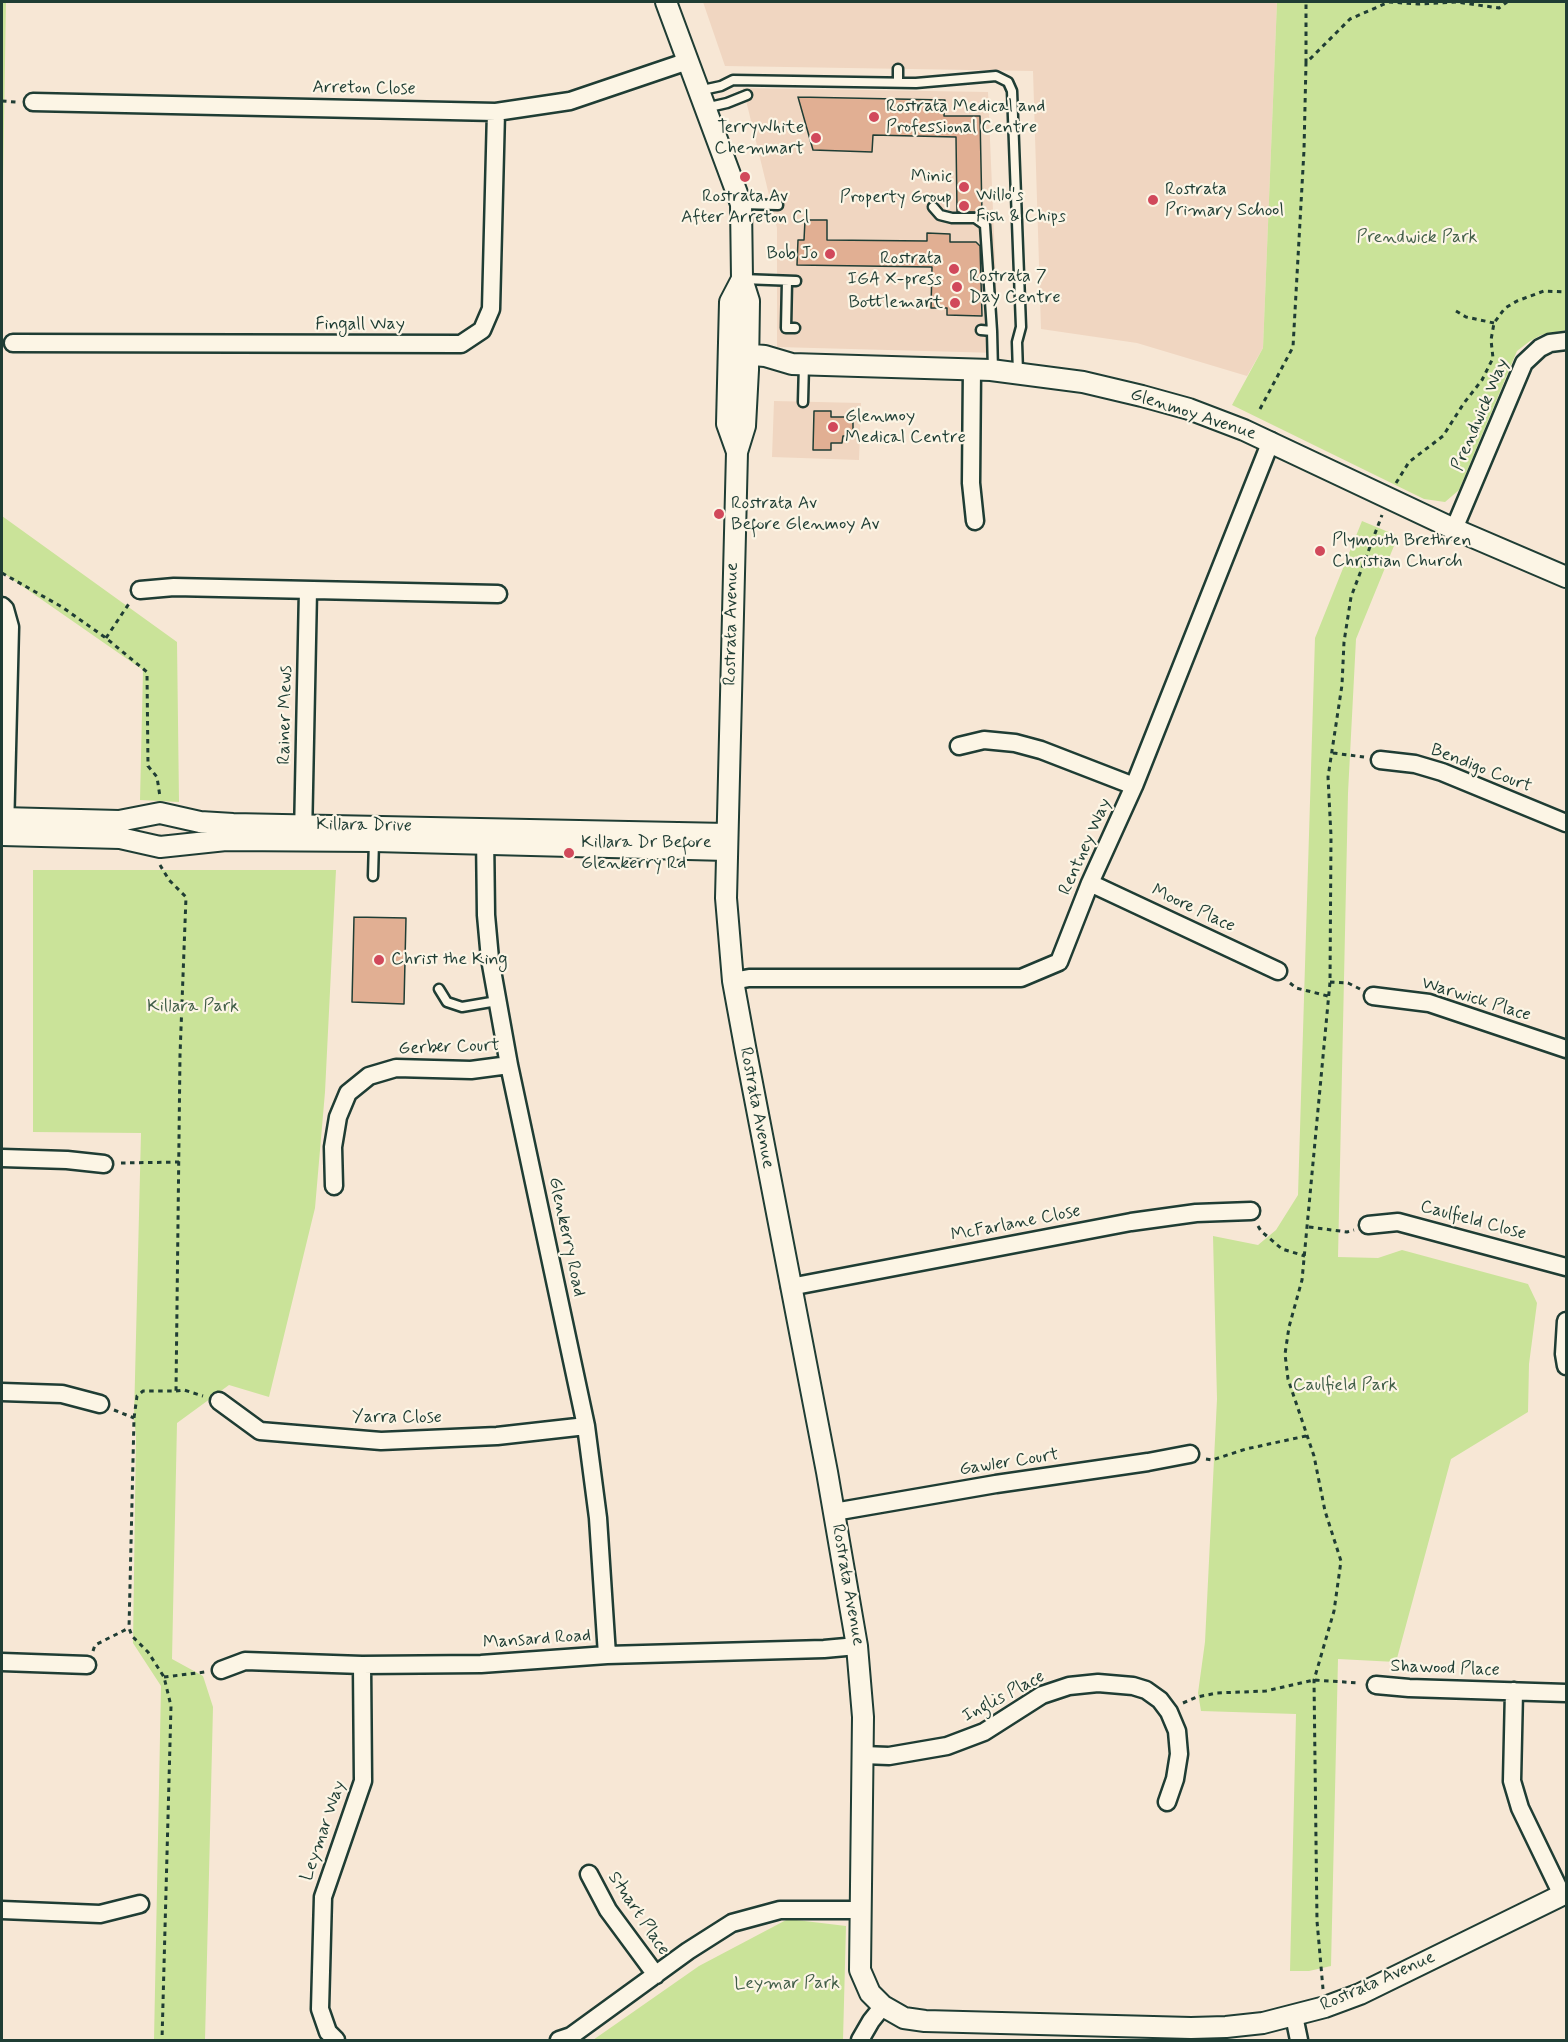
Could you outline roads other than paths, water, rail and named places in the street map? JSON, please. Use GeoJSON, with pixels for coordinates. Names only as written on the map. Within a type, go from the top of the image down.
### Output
{"type":"FeatureCollection","features":[{"type":"Feature","properties":{"kind":"street","name":"Rostrata Avenue"},"geometry":{"type":"LineString","coordinates":[[666,2],[741,204],[742,279],[749,301],[738,362],[745,426],[737,452],[726,898],[733,981],[834,1512],[857,1646],[863,1717],[860,1970],[870,1993],[883,2006],[904,2018],[925,2021],[1191,2028],[1263,2023],[1325,2007],[1360,1994],[1564,1894]]}},
{"type":"Feature","properties":{"kind":"street","name":"Arreton Close"},"geometry":{"type":"LineString","coordinates":[[33,102],[496,112],[570,101],[688,61]]}},
{"type":"Feature","properties":{"kind":"street","name":"Fingall Way"},"geometry":{"type":"LineString","coordinates":[[13,343],[461,345],[482,330],[491,309],[496,112]]}},
{"type":"Feature","properties":{"kind":"street","name":"Prendwick Way"},"geometry":{"type":"LineString","coordinates":[[1454,528],[1524,363],[1540,348],[1550,343],[1566,341]]}},
{"type":"Feature","properties":{"kind":"street","name":"Glenmoy Avenue"},"geometry":{"type":"LineString","coordinates":[[738,362],[972,369],[1083,382],[1143,396],[1204,415],[1271,441],[1454,528],[1566,577]]}},
{"type":"Feature","properties":{"kind":"street"},"geometry":{"type":"LineString","coordinates":[[972,369],[971,483],[975,521]]}},
{"type":"Feature","properties":{"kind":"street","name":"Rentney Way"},"geometry":{"type":"LineString","coordinates":[[733,981],[749,978],[1021,978],[1059,962],[1090,883],[1134,786],[1271,441]]}},
{"type":"Feature","properties":{"kind":"street"},"geometry":{"type":"LineString","coordinates":[[140,590],[174,587],[498,594]]}},
{"type":"Feature","properties":{"kind":"street","name":"Rainer Mews"},"geometry":{"type":"LineString","coordinates":[[303,833],[308,590]]}},
{"type":"Feature","properties":{"kind":"street"},"geometry":{"type":"LineString","coordinates":[[2,606],[10,627],[3,827]]}},
{"type":"Feature","properties":{"kind":"street"},"geometry":{"type":"LineString","coordinates":[[959,746],[984,740],[1015,743],[1041,750],[1134,786]]}},
{"type":"Feature","properties":{"kind":"street","name":"Bendigo Court"},"geometry":{"type":"LineString","coordinates":[[1380,760],[1415,764],[1442,772],[1566,823]]}},
{"type":"Feature","properties":{"kind":"street","name":"Killara Drive"},"geometry":{"type":"LineString","coordinates":[[3,827],[119,821],[160,813],[200,822],[303,833],[727,842]]}},
{"type":"Feature","properties":{"kind":"street","name":"Killara Drive"},"geometry":{"type":"LineString","coordinates":[[3,827],[120,838],[160,847],[303,833]]}},
{"type":"Feature","properties":{"kind":"street","name":"Glenkerry Road"},"geometry":{"type":"LineString","coordinates":[[485,837],[486,915],[497,1001],[586,1426],[597,1518],[607,1655]]}},
{"type":"Feature","properties":{"kind":"street","name":"Moore Place"},"geometry":{"type":"LineString","coordinates":[[1090,883],[1278,971]]}},
{"type":"Feature","properties":{"kind":"street","name":"Warwick Place"},"geometry":{"type":"LineString","coordinates":[[1373,996],[1429,1003],[1566,1049]]}},
{"type":"Feature","properties":{"kind":"street","name":"Gerber Court"},"geometry":{"type":"LineString","coordinates":[[334,1186],[333,1147],[338,1117],[348,1093],[369,1076],[396,1068],[471,1070],[509,1065]]}},
{"type":"Feature","properties":{"kind":"street"},"geometry":{"type":"LineString","coordinates":[[2,1158],[67,1160],[104,1164]]}},
{"type":"Feature","properties":{"kind":"street","name":"McFarlane Close"},"geometry":{"type":"LineString","coordinates":[[790,1287],[1131,1222],[1196,1213],[1251,1211]]}},
{"type":"Feature","properties":{"kind":"street","name":"Caulfield Close"},"geometry":{"type":"LineString","coordinates":[[1368,1225],[1398,1222],[1566,1266]]}},
{"type":"Feature","properties":{"kind":"street"},"geometry":{"type":"LineString","coordinates":[[1566,1321],[1564,1354],[1566,1366]]}},
{"type":"Feature","properties":{"kind":"street"},"geometry":{"type":"LineString","coordinates":[[2,1392],[62,1394],[100,1404]]}},
{"type":"Feature","properties":{"kind":"street","name":"Yarra Close"},"geometry":{"type":"LineString","coordinates":[[219,1401],[260,1431],[381,1441],[497,1436],[586,1426]]}},
{"type":"Feature","properties":{"kind":"street","name":"Gawler Court"},"geometry":{"type":"LineString","coordinates":[[834,1512],[1190,1454]]}},
{"type":"Feature","properties":{"kind":"street","name":"Mansard Road"},"geometry":{"type":"LineString","coordinates":[[221,1670],[245,1661],[362,1665],[481,1664],[607,1655],[824,1649],[857,1646]]}},
{"type":"Feature","properties":{"kind":"street"},"geometry":{"type":"LineString","coordinates":[[2,1662],[87,1665]]}},
{"type":"Feature","properties":{"kind":"street","name":"Leymar Way"},"geometry":{"type":"LineString","coordinates":[[336,2040],[328,2032],[320,2009],[323,1897],[363,1781],[362,1665]]}},
{"type":"Feature","properties":{"kind":"street","name":"Inglis Place"},"geometry":{"type":"LineString","coordinates":[[863,1755],[889,1756],[947,1746],[984,1732],[1042,1695],[1069,1686],[1098,1683],[1133,1686],[1146,1690],[1160,1700],[1169,1712],[1177,1731],[1179,1754],[1175,1779],[1167,1802]]}},
{"type":"Feature","properties":{"kind":"street","name":"Shawood Place"},"geometry":{"type":"LineString","coordinates":[[1376,1685],[1566,1693]]}},
{"type":"Feature","properties":{"kind":"street","name":"Shawood Place"},"geometry":{"type":"LineString","coordinates":[[1514,1691],[1512,1781],[1520,1808],[1564,1894]]}},
{"type":"Feature","properties":{"kind":"street","name":"Stuart Place"},"geometry":{"type":"LineString","coordinates":[[589,1874],[608,1910],[656,1975]]}},
{"type":"Feature","properties":{"kind":"street"},"geometry":{"type":"LineString","coordinates":[[2,1910],[100,1914],[140,1904]]}},
{"type":"Feature","properties":{"kind":"street"},"geometry":{"type":"LineString","coordinates":[[559,2040],[571,2036],[688,1951],[732,1923],[780,1910],[861,1910]]}},
{"type":"Feature","properties":{"kind":"street"},"geometry":{"type":"LineString","coordinates":[[860,2040],[883,2006]]}},
{"type":"Feature","properties":{"kind":"street"},"geometry":{"type":"LineString","coordinates":[[1293,2016],[1299,2040]]}},
{"type":"Feature","properties":{"kind":"lane"},"geometry":{"type":"LineString","coordinates":[[898,69],[898,82]]}},
{"type":"Feature","properties":{"kind":"lane"},"geometry":{"type":"LineString","coordinates":[[701,100],[733,80],[916,83],[996,76],[1008,82],[1012,87],[1021,327],[1017,342],[1018,374]]}},
{"type":"Feature","properties":{"kind":"lane"},"geometry":{"type":"LineString","coordinates":[[701,100],[727,103],[747,95]]}},
{"type":"Feature","properties":{"kind":"lane"},"geometry":{"type":"LineString","coordinates":[[741,204],[778,205]]}},
{"type":"Feature","properties":{"kind":"lane"},"geometry":{"type":"LineString","coordinates":[[933,207],[940,215],[952,218],[975,218],[985,225],[993,371]]}},
{"type":"Feature","properties":{"kind":"lane"},"geometry":{"type":"LineString","coordinates":[[742,279],[791,281],[786,328],[795,328]]}},
{"type":"Feature","properties":{"kind":"lane"},"geometry":{"type":"LineString","coordinates":[[981,330],[992,331]]}},
{"type":"Feature","properties":{"kind":"lane"},"geometry":{"type":"LineString","coordinates":[[798,364],[803,402]]}},
{"type":"Feature","properties":{"kind":"lane"},"geometry":{"type":"LineString","coordinates":[[373,876],[374,834]]}},
{"type":"Feature","properties":{"kind":"lane"},"geometry":{"type":"LineString","coordinates":[[439,989],[447,1002],[462,1007],[497,1001]]}},
{"type":"Feature","properties":{"kind":"place","name":"Rostrata Medical and Professional Centre"},"geometry":{"type":"Point","coordinates":[874,117]}},
{"type":"Feature","properties":{"kind":"place","name":"TerryWhite Chemmart"},"geometry":{"type":"Point","coordinates":[816,138]}},
{"type":"Feature","properties":{"kind":"place","name":"Rostrata Av After Arreton Cl"},"geometry":{"type":"Point","coordinates":[745,177]}},
{"type":"Feature","properties":{"kind":"place","name":"Minic Property Group"},"geometry":{"type":"Point","coordinates":[964,187]}},
{"type":"Feature","properties":{"kind":"place","name":"Rostrata Primary School"},"geometry":{"type":"Point","coordinates":[1153,200]}},
{"type":"Feature","properties":{"kind":"place","name":"Willo's Fish & Chips"},"geometry":{"type":"Point","coordinates":[964,206]}},
{"type":"Feature","properties":{"kind":"place","name":"Bob Jo"},"geometry":{"type":"Point","coordinates":[830,254]}},
{"type":"Feature","properties":{"kind":"place","name":"Rostrata IGA X-press"},"geometry":{"type":"Point","coordinates":[954,269]}},
{"type":"Feature","properties":{"kind":"place","name":"Rostrata 7 Day Centre"},"geometry":{"type":"Point","coordinates":[957,287]}},
{"type":"Feature","properties":{"kind":"place","name":"Bottlemart"},"geometry":{"type":"Point","coordinates":[955,303]}},
{"type":"Feature","properties":{"kind":"place","name":"Glenmoy Medical Centre"},"geometry":{"type":"Point","coordinates":[833,427]}},
{"type":"Feature","properties":{"kind":"place","name":"Rostrata Av Before Glenmoy Av"},"geometry":{"type":"Point","coordinates":[719,514]}},
{"type":"Feature","properties":{"kind":"place","name":"Plymouth Brethren Christian Church"},"geometry":{"type":"Point","coordinates":[1320,551]}},
{"type":"Feature","properties":{"kind":"place","name":"Killara Dr Before Glenkerry Rd"},"geometry":{"type":"Point","coordinates":[569,853]}},
{"type":"Feature","properties":{"kind":"place","name":"Christ the King"},"geometry":{"type":"Point","coordinates":[379,960]}},
{"type":"Feature","properties":{"kind":"park label","name":"Prendwick Park"},"geometry":{"type":"Point","coordinates":[1417,238]}},
{"type":"Feature","properties":{"kind":"park label","name":"Killara Park"},"geometry":{"type":"Point","coordinates":[193,1007]}},
{"type":"Feature","properties":{"kind":"park label","name":"Caulfield Park"},"geometry":{"type":"Point","coordinates":[1345,1386]}},
{"type":"Feature","properties":{"kind":"park label","name":"Leymar Park"},"geometry":{"type":"Point","coordinates":[787,1984]}}]}
